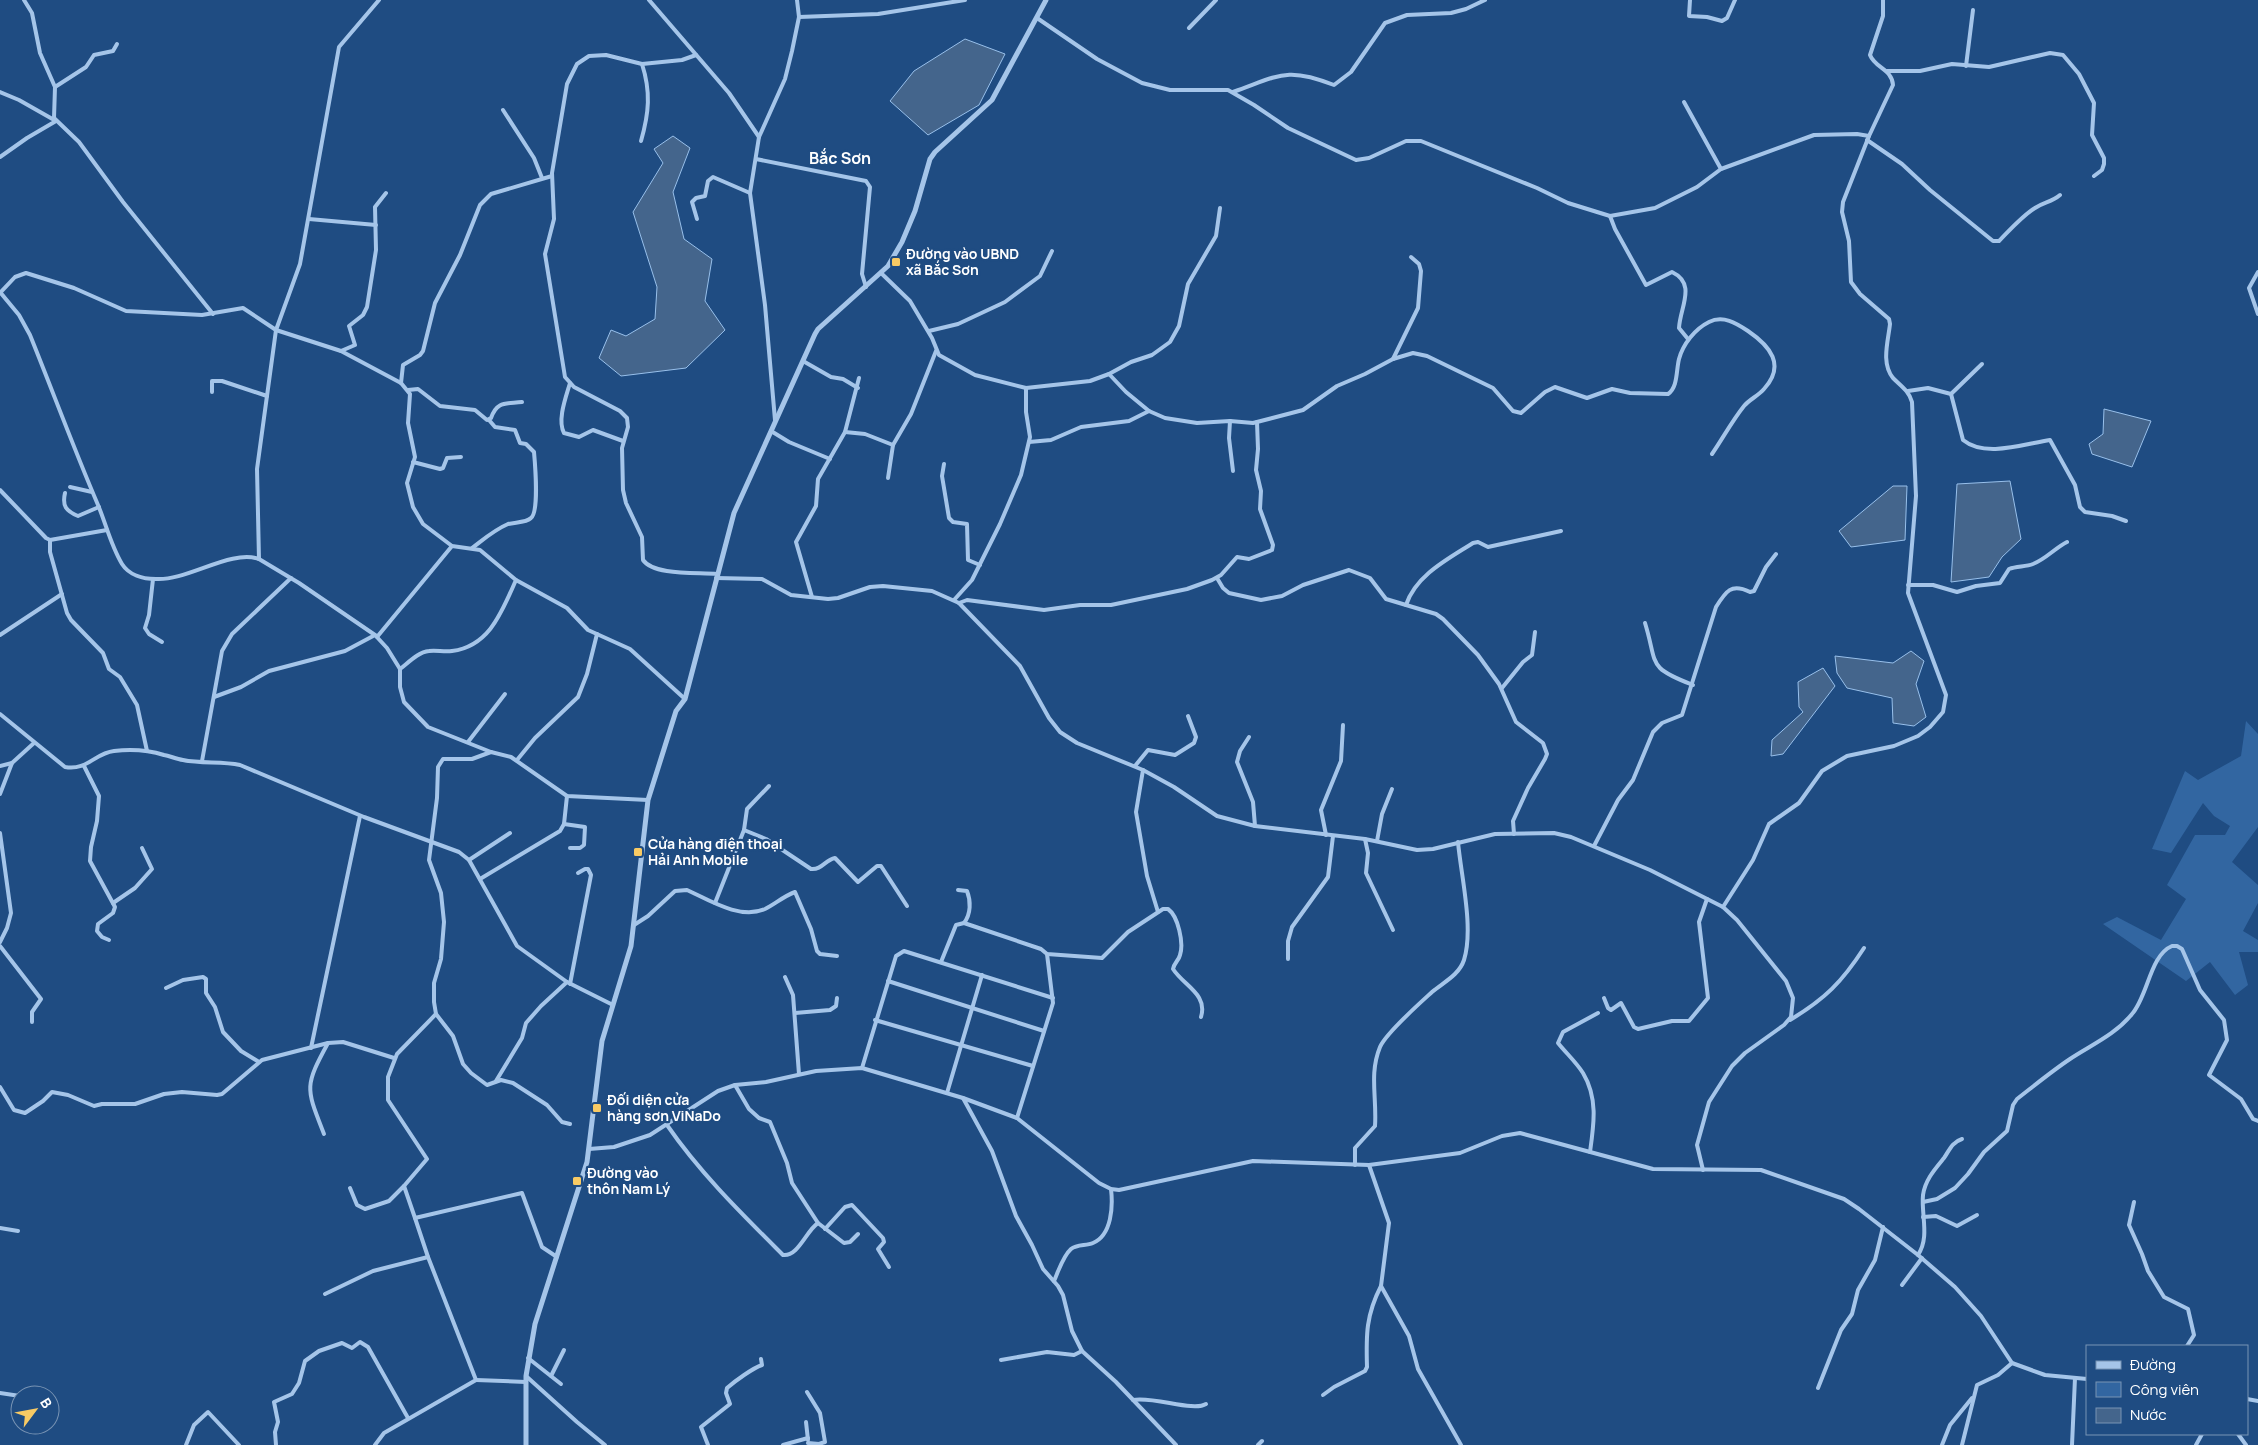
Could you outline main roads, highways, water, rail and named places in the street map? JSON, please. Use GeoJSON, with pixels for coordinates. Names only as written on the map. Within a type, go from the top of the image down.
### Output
{"type":"FeatureCollection","features":[{"type":"Feature","properties":{"kind":"water"},"geometry":{"type":"Polygon","coordinates":[[[965,39],[1005,54],[979,105],[928,135],[890,101],[914,71],[965,39]]]}},
{"type":"Feature","properties":{"kind":"water"},"geometry":{"type":"Polygon","coordinates":[[[673,136],[690,148],[673,192],[684,239],[712,259],[705,301],[725,330],[686,368],[621,376],[599,358],[611,330],[626,336],[655,319],[657,287],[633,212],[663,163],[654,149],[673,136]]]}},
{"type":"Feature","properties":{"kind":"water"},"geometry":{"type":"Polygon","coordinates":[[[2104,409],[2151,421],[2132,467],[2092,454],[2089,444],[2103,434],[2104,409]]]}},
{"type":"Feature","properties":{"kind":"water"},"geometry":{"type":"Polygon","coordinates":[[[2010,481],[2021,539],[2002,557],[1989,577],[1951,582],[1957,484],[2010,481]]]}},
{"type":"Feature","properties":{"kind":"water"},"geometry":{"type":"Polygon","coordinates":[[[1893,486],[1907,486],[1905,540],[1851,547],[1839,531],[1893,486]]]}},
{"type":"Feature","properties":{"kind":"water"},"geometry":{"type":"Polygon","coordinates":[[[1911,651],[1924,661],[1916,684],[1926,717],[1914,726],[1893,723],[1892,698],[1847,688],[1837,673],[1835,656],[1893,663],[1911,651]]]}},
{"type":"Feature","properties":{"kind":"water"},"geometry":{"type":"Polygon","coordinates":[[[1823,668],[1835,686],[1783,754],[1771,756],[1772,740],[1803,712],[1799,707],[1798,682],[1823,668]]]}},
{"type":"Feature","properties":{"kind":"place","name":"Đường vào UBND xã Bắc Sơn"},"geometry":{"type":"Point","coordinates":[896,262]}},
{"type":"Feature","properties":{"kind":"place","name":"Cửa hàng điện thoại Hải Anh Mobile"},"geometry":{"type":"Point","coordinates":[638,852]}},
{"type":"Feature","properties":{"kind":"place","name":"Đối diện cửa hàng sơn ViNaDo"},"geometry":{"type":"Point","coordinates":[597,1108]}},
{"type":"Feature","properties":{"kind":"place","name":"Đường vào thôn Nam Lý"},"geometry":{"type":"Point","coordinates":[577,1181]}},
{"type":"Feature","properties":{"kind":"district","name":"Bắc Sơn"},"geometry":{"type":"Point","coordinates":[840,158]}}]}
